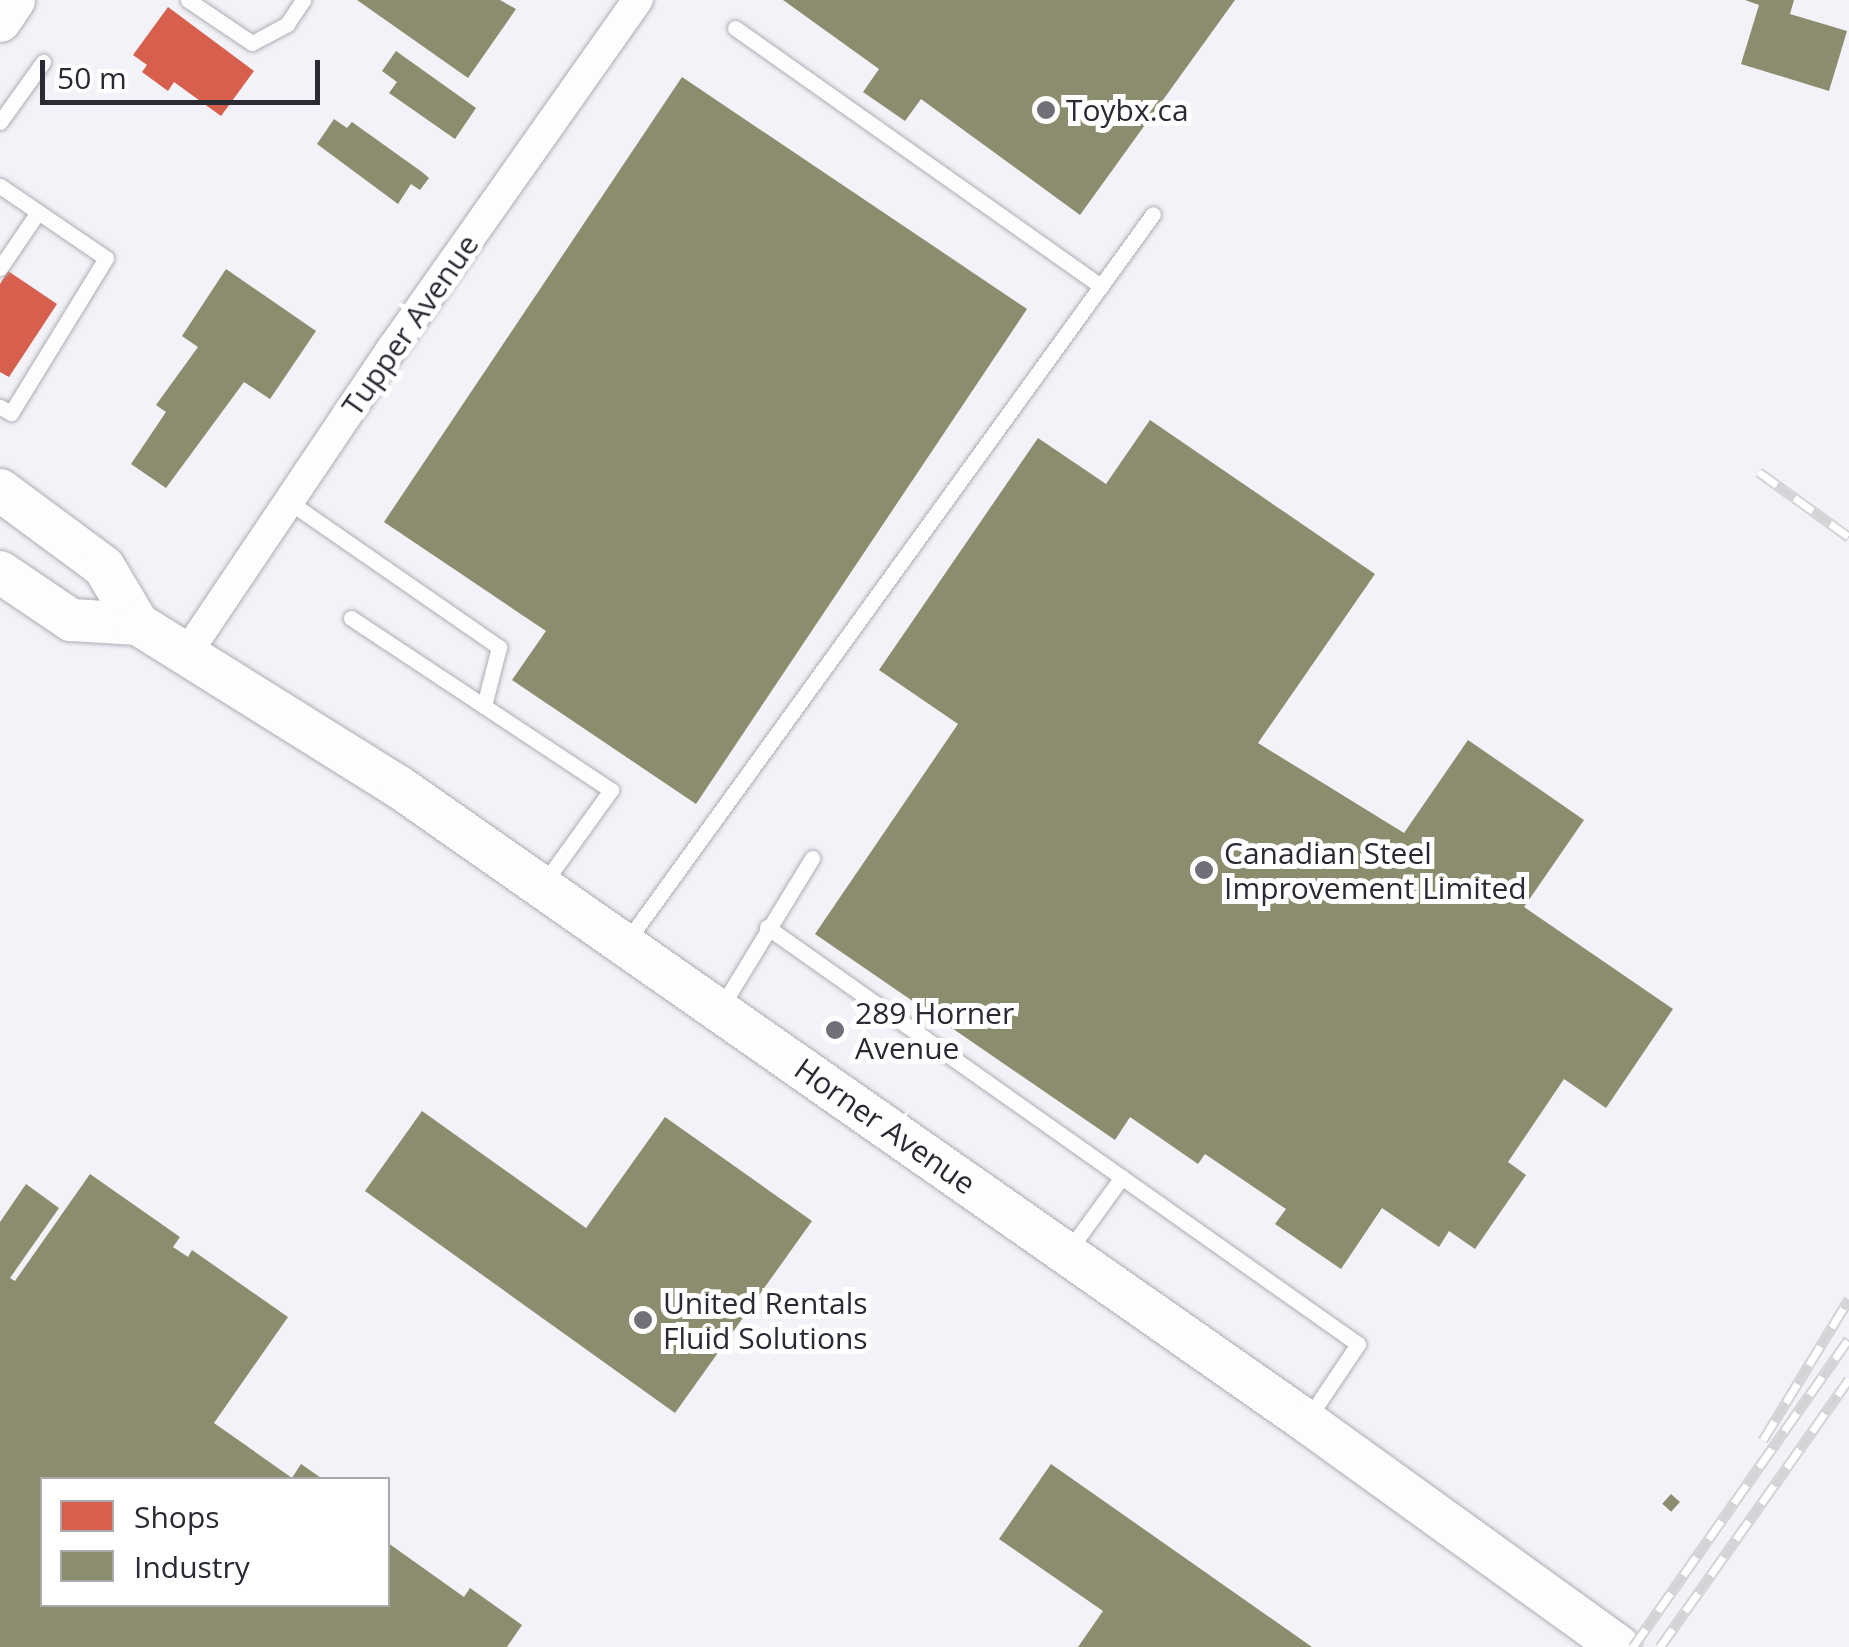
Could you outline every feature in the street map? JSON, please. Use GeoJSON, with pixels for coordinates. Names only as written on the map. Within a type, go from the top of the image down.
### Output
{"type":"FeatureCollection","features":[{"type":"Feature","properties":{"kind":"main road"},"geometry":{"type":"LineString","coordinates":[[0,21],[14,0]]}},
{"type":"Feature","properties":{"kind":"main road","name":"Horner Avenue"},"geometry":{"type":"LineString","coordinates":[[3,499],[104,567],[138,624]]}},
{"type":"Feature","properties":{"kind":"main road","name":"Horner Avenue"},"geometry":{"type":"LineString","coordinates":[[0,572],[71,620],[138,624],[399,787],[1306,1421],[1619,1647]]}},
{"type":"Feature","properties":{"kind":"street","name":"Tupper Avenue"},"geometry":{"type":"LineString","coordinates":[[187,653],[288,501],[638,0]]}},
{"type":"Feature","properties":{"kind":"lane"},"geometry":{"type":"LineString","coordinates":[[188,0],[252,43],[287,24],[304,0]]}},
{"type":"Feature","properties":{"kind":"lane"},"geometry":{"type":"LineString","coordinates":[[735,28],[1101,286]]}},
{"type":"Feature","properties":{"kind":"lane"},"geometry":{"type":"LineString","coordinates":[[0,122],[43,62]]}},
{"type":"Feature","properties":{"kind":"lane"},"geometry":{"type":"LineString","coordinates":[[0,407],[12,413],[106,258],[2,191]]}},
{"type":"Feature","properties":{"kind":"lane"},"geometry":{"type":"LineString","coordinates":[[0,268],[38,212]]}},
{"type":"Feature","properties":{"kind":"lane"},"geometry":{"type":"LineString","coordinates":[[624,944],[1153,214]]}},
{"type":"Feature","properties":{"kind":"lane"},"geometry":{"type":"LineString","coordinates":[[288,501],[499,647],[484,706]]}},
{"type":"Feature","properties":{"kind":"lane"},"geometry":{"type":"LineString","coordinates":[[351,618],[611,790],[542,886]]}},
{"type":"Feature","properties":{"kind":"lane"},"geometry":{"type":"LineString","coordinates":[[718,1010],[812,858]]}},
{"type":"Feature","properties":{"kind":"lane"},"geometry":{"type":"LineString","coordinates":[[767,927],[1358,1344],[1306,1421]]}},
{"type":"Feature","properties":{"kind":"lane"},"geometry":{"type":"LineString","coordinates":[[1066,1254],[1122,1177]]}},
{"type":"Feature","properties":{"kind":"building: Shops"},"geometry":{"type":"Polygon","coordinates":[[[168,7],[254,71],[221,116],[174,82],[168,91],[142,72],[147,65],[133,55],[168,7]]]}},
{"type":"Feature","properties":{"kind":"building: Shops"},"geometry":{"type":"Polygon","coordinates":[[[8,271],[57,304],[9,377],[0,372],[0,284],[8,271]]]}},
{"type":"Feature","properties":{"kind":"building: Industry"},"geometry":{"type":"Polygon","coordinates":[[[357,0],[500,0],[516,9],[468,78],[357,0]]]}},
{"type":"Feature","properties":{"kind":"building: Industry","name":"Toybx.ca"},"geometry":{"type":"Polygon","coordinates":[[[783,0],[1235,0],[1080,215],[921,99],[905,121],[863,92],[879,69],[783,0]]]}},
{"type":"Feature","properties":{"kind":"building: Industry"},"geometry":{"type":"Polygon","coordinates":[[[1745,0],[1794,0],[1790,14],[1847,31],[1829,91],[1741,64],[1759,5],[1745,0]]]}},
{"type":"Feature","properties":{"kind":"building: Industry"},"geometry":{"type":"Polygon","coordinates":[[[396,51],[476,108],[455,139],[389,93],[397,82],[382,71],[396,51]]]}},
{"type":"Feature","properties":{"kind":"building: Industry"},"geometry":{"type":"Polygon","coordinates":[[[682,77],[1027,309],[696,804],[512,680],[546,631],[384,522],[682,77]]]}},
{"type":"Feature","properties":{"kind":"building: Industry"},"geometry":{"type":"Polygon","coordinates":[[[334,119],[347,128],[352,122],[429,178],[420,190],[411,184],[398,204],[317,144],[334,119]]]}},
{"type":"Feature","properties":{"kind":"building: Industry"},"geometry":{"type":"Polygon","coordinates":[[[226,269],[316,331],[270,399],[244,382],[166,488],[131,464],[166,412],[156,405],[198,347],[182,336],[226,269]]]}},
{"type":"Feature","properties":{"kind":"building: Industry","name":"Canadian Steel Improvement Limited"},"geometry":{"type":"Polygon","coordinates":[[[1150,420],[1375,574],[1258,743],[1404,833],[1468,740],[1584,820],[1524,907],[1673,1009],[1606,1108],[1564,1079],[1508,1162],[1526,1175],[1475,1249],[1449,1231],[1439,1247],[1382,1208],[1341,1269],[1275,1224],[1286,1209],[1205,1154],[1198,1164],[1130,1117],[1115,1140],[815,934],[958,724],[879,670],[1038,438],[1106,484],[1150,420]]]}},
{"type":"Feature","properties":{"kind":"building: Industry","name":"United Rentals Fluid Solutions"},"geometry":{"type":"Polygon","coordinates":[[[422,1111],[586,1228],[665,1117],[812,1221],[675,1413],[365,1191],[422,1111]]]}},
{"type":"Feature","properties":{"kind":"building: Industry"},"geometry":{"type":"Polygon","coordinates":[[[90,1174],[180,1237],[173,1247],[188,1257],[192,1250],[288,1317],[214,1423],[291,1477],[40,1477],[40,1607],[390,1607],[390,1544],[464,1597],[470,1588],[522,1625],[507,1647],[0,1647],[0,1222],[26,1184],[59,1208],[10,1278],[15,1281],[90,1174]]]}},
{"type":"Feature","properties":{"kind":"building: Industry"},"geometry":{"type":"Polygon","coordinates":[[[301,1464],[320,1477],[293,1477],[301,1464]]]}},
{"type":"Feature","properties":{"kind":"building: Industry"},"geometry":{"type":"Polygon","coordinates":[[[1051,1464],[1312,1647],[1078,1647],[1103,1611],[999,1539],[1051,1464]]]}},
{"type":"Feature","properties":{"kind":"building: Industry"},"geometry":{"type":"Polygon","coordinates":[[[1671,1494],[1680,1502],[1671,1512],[1662,1504],[1671,1494]]]}},
{"type":"Feature","properties":{"kind":"railway"},"geometry":{"type":"LineString","coordinates":[[1759,472],[1849,537]]}},
{"type":"Feature","properties":{"kind":"railway"},"geometry":{"type":"LineString","coordinates":[[1763,1440],[1849,1299]]}},
{"type":"Feature","properties":{"kind":"railway"},"geometry":{"type":"LineString","coordinates":[[1633,1647],[1849,1339]]}},
{"type":"Feature","properties":{"kind":"railway"},"geometry":{"type":"LineString","coordinates":[[1660,1647],[1849,1379]]}},
{"type":"Feature","properties":{"kind":"place","name":"Toybx.ca"},"geometry":{"type":"Point","coordinates":[1046,110]}},
{"type":"Feature","properties":{"kind":"place","name":"Canadian Steel Improvement Limited"},"geometry":{"type":"Point","coordinates":[1204,870]}},
{"type":"Feature","properties":{"kind":"place","name":"289 Horner Avenue"},"geometry":{"type":"Point","coordinates":[835,1030]}},
{"type":"Feature","properties":{"kind":"place","name":"United Rentals Fluid Solutions"},"geometry":{"type":"Point","coordinates":[643,1320]}}]}
